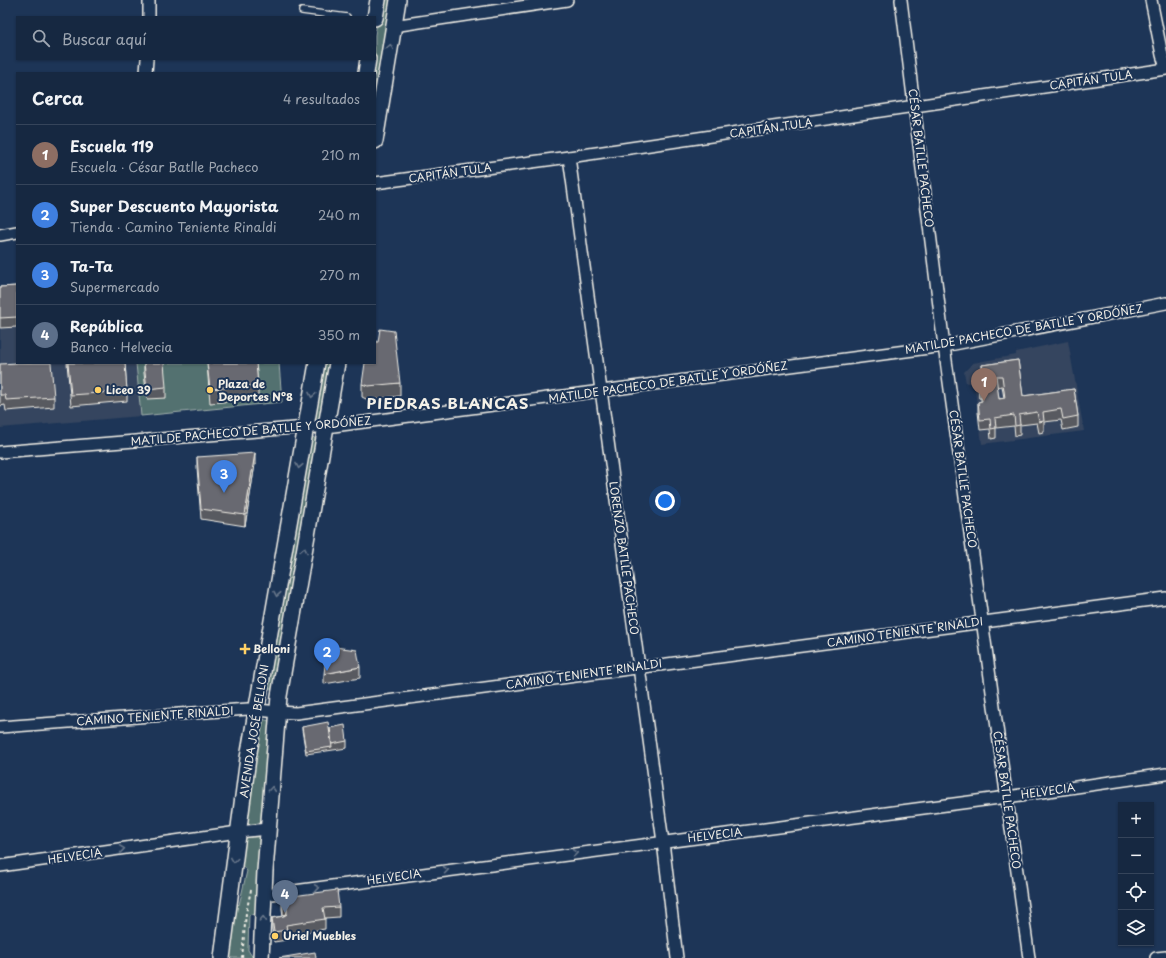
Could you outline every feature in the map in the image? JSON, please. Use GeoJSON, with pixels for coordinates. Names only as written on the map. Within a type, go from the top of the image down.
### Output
{"type":"FeatureCollection","features":[{"type":"Feature","properties":{"kind":"main road"},"geometry":{"type":"LineString","coordinates":[[375,16],[378,0]]}},
{"type":"Feature","properties":{"kind":"main road"},"geometry":{"type":"LineString","coordinates":[[376,135],[398,0]]}},
{"type":"Feature","properties":{"kind":"main road"},"geometry":{"type":"LineString","coordinates":[[366,72],[368,60]]}},
{"type":"Feature","properties":{"kind":"main road","name":"AVENIDA JOSÉ BELLONI"},"geometry":{"type":"LineString","coordinates":[[222,958],[248,758],[317,364]]}},
{"type":"Feature","properties":{"kind":"main road","name":"AVENIDA JOSÉ BELLONI"},"geometry":{"type":"LineString","coordinates":[[261,958],[268,829],[279,696],[337,364]]}},
{"type":"Feature","properties":{"kind":"street"},"geometry":{"type":"LineString","coordinates":[[149,16],[150,0]]}},
{"type":"Feature","properties":{"kind":"street"},"geometry":{"type":"LineString","coordinates":[[393,26],[567,0]]}},
{"type":"Feature","properties":{"kind":"street","name":"CÉSAR BATLLE PACHECO"},"geometry":{"type":"LineString","coordinates":[[901,0],[944,346],[1029,958]]}},
{"type":"Feature","properties":{"kind":"street"},"geometry":{"type":"LineString","coordinates":[[1151,0],[1166,69]]}},
{"type":"Feature","properties":{"kind":"street"},"geometry":{"type":"LineString","coordinates":[[146,72],[147,60]]}},
{"type":"Feature","properties":{"kind":"street","name":"CAPITÁN TULA"},"geometry":{"type":"LineString","coordinates":[[376,183],[569,157],[1166,69]]}},
{"type":"Feature","properties":{"kind":"street","name":"LORENZO BATLLE PACHECO"},"geometry":{"type":"LineString","coordinates":[[569,157],[663,842],[677,958]]}},
{"type":"Feature","properties":{"kind":"street"},"geometry":{"type":"LineString","coordinates":[[0,234],[16,232]]}},
{"type":"Feature","properties":{"kind":"street","name":"MATILDE PACHECO DE BATLLE Y ORDÓÑEZ"},"geometry":{"type":"LineString","coordinates":[[0,452],[306,427],[326,427],[944,346],[1166,302]]}},
{"type":"Feature","properties":{"kind":"street","name":"CAMINO TENIENTE RINALDI"},"geometry":{"type":"LineString","coordinates":[[0,727],[257,709],[296,713],[1166,598]]}},
{"type":"Feature","properties":{"kind":"street","name":"HELVECIA"},"geometry":{"type":"LineString","coordinates":[[264,895],[1007,797],[1166,774]]}},
{"type":"Feature","properties":{"kind":"street","name":"HELVECIA"},"geometry":{"type":"LineString","coordinates":[[0,866],[268,829]]}},
{"type":"Feature","properties":{"kind":"street"},"geometry":{"type":"LineString","coordinates":[[1156,958],[1166,957]]}},
{"type":"Feature","properties":{"kind":"lane"},"geometry":{"type":"LineString","coordinates":[[302,11],[340,16]]}},
{"type":"Feature","properties":{"kind":"shaded area"},"geometry":{"type":"Polygon","coordinates":[[[16,288],[16,364],[136,364],[141,416],[0,428],[0,289],[16,288]]]}},
{"type":"Feature","properties":{"kind":"shaded area"},"geometry":{"type":"Polygon","coordinates":[[[1068,341],[1084,431],[982,444],[974,382],[966,383],[964,372],[973,363],[1016,355],[1016,352],[1068,341]]]}},
{"type":"Feature","properties":{"kind":"green space"},"geometry":{"type":"Polygon","coordinates":[[[381,0],[395,0],[376,112],[376,72],[369,72],[375,60],[376,60],[376,29],[381,0]]]}},
{"type":"Feature","properties":{"kind":"green space","name":"Plaza de Deportes N°8"},"geometry":{"type":"Polygon","coordinates":[[[136,364],[279,364],[282,402],[141,416],[136,364]]]}},
{"type":"Feature","properties":{"kind":"green space"},"geometry":{"type":"Polygon","coordinates":[[[320,364],[333,364],[323,417],[314,419],[320,364]]]}},
{"type":"Feature","properties":{"kind":"green space"},"geometry":{"type":"Polygon","coordinates":[[[313,437],[317,440],[273,689],[269,689],[267,686],[311,438],[313,437]]]}},
{"type":"Feature","properties":{"kind":"green space"},"geometry":{"type":"Polygon","coordinates":[[[261,719],[275,722],[263,821],[256,824],[249,824],[246,820],[261,719]]]}},
{"type":"Feature","properties":{"kind":"green space"},"geometry":{"type":"Polygon","coordinates":[[[247,834],[259,834],[263,837],[259,921],[252,914],[249,915],[248,950],[253,958],[225,958],[233,899],[239,905],[247,871],[239,862],[242,840],[247,834]]]}},
{"type":"Feature","properties":{"kind":"building"},"geometry":{"type":"Polygon","coordinates":[[[16,286],[16,317],[0,318],[0,287],[16,286]]]}},
{"type":"Feature","properties":{"kind":"building"},"geometry":{"type":"Polygon","coordinates":[[[380,329],[394,331],[400,383],[368,386],[362,384],[365,364],[376,364],[376,342],[378,342],[380,329]]]}},
{"type":"Feature","properties":{"kind":"building"},"geometry":{"type":"Polygon","coordinates":[[[1018,360],[1023,396],[1074,389],[1078,416],[1063,419],[1061,409],[1043,412],[1044,421],[1039,422],[1037,412],[1019,415],[1020,425],[1015,426],[1014,415],[995,418],[996,428],[991,429],[990,419],[980,420],[978,402],[982,401],[981,387],[979,388],[978,370],[983,369],[982,365],[1018,360]],[[996,376],[999,399],[1005,398],[1002,376],[996,376]]]}},
{"type":"Feature","properties":{"kind":"building"},"geometry":{"type":"Polygon","coordinates":[[[0,364],[51,364],[54,397],[6,400],[5,395],[0,395],[0,364]]]}},
{"type":"Feature","properties":{"kind":"building"},"geometry":{"type":"Polygon","coordinates":[[[68,364],[125,364],[127,391],[71,395],[68,364]]]}},
{"type":"Feature","properties":{"kind":"building"},"geometry":{"type":"Polygon","coordinates":[[[144,364],[164,364],[166,387],[147,389],[144,364]]]}},
{"type":"Feature","properties":{"kind":"building"},"geometry":{"type":"Polygon","coordinates":[[[207,364],[256,364],[258,385],[210,389],[207,364]]]}},
{"type":"Feature","properties":{"kind":"building"},"geometry":{"type":"Polygon","coordinates":[[[255,453],[245,515],[201,509],[197,457],[255,453]]]}},
{"type":"Feature","properties":{"kind":"building"},"geometry":{"type":"Polygon","coordinates":[[[327,646],[357,650],[360,667],[324,674],[327,646]]]}},
{"type":"Feature","properties":{"kind":"building"},"geometry":{"type":"Polygon","coordinates":[[[328,722],[332,747],[306,751],[302,727],[328,722]]]}},
{"type":"Feature","properties":{"kind":"building"},"geometry":{"type":"Polygon","coordinates":[[[345,725],[347,741],[332,744],[330,728],[345,725]]]}},
{"type":"Feature","properties":{"kind":"building"},"geometry":{"type":"Polygon","coordinates":[[[337,890],[339,907],[323,908],[325,919],[286,925],[287,930],[274,932],[272,918],[287,914],[287,906],[289,903],[283,905],[282,899],[337,890]]]}},
{"type":"Feature","properties":{"kind":"building"},"geometry":{"type":"Polygon","coordinates":[[[315,952],[316,958],[279,958],[315,952]]]}},
{"type":"Feature","properties":{"kind":"place","name":"Liceo 39"},"geometry":{"type":"Point","coordinates":[98,390]}},
{"type":"Feature","properties":{"kind":"place","name":"Plaza de Deportes N°8"},"geometry":{"type":"Point","coordinates":[210,390]}},
{"type":"Feature","properties":{"kind":"place","name":"Escuela 119"},"geometry":{"type":"Point","coordinates":[984,401]}},
{"type":"Feature","properties":{"kind":"place","name":"Ta-Ta"},"geometry":{"type":"Point","coordinates":[224,493]}},
{"type":"Feature","properties":{"kind":"place","name":"Belloni"},"geometry":{"type":"Point","coordinates":[245,649]}},
{"type":"Feature","properties":{"kind":"place","name":"Super Descuento Mayorista"},"geometry":{"type":"Point","coordinates":[327,671]}},
{"type":"Feature","properties":{"kind":"place","name":"República"},"geometry":{"type":"Point","coordinates":[285,913]}},
{"type":"Feature","properties":{"kind":"place","name":"Uriel Muebles"},"geometry":{"type":"Point","coordinates":[275,936]}},
{"type":"Feature","properties":{"kind":"district","name":"PIEDRAS BLANCAS"},"geometry":{"type":"Point","coordinates":[448,404]}}]}
